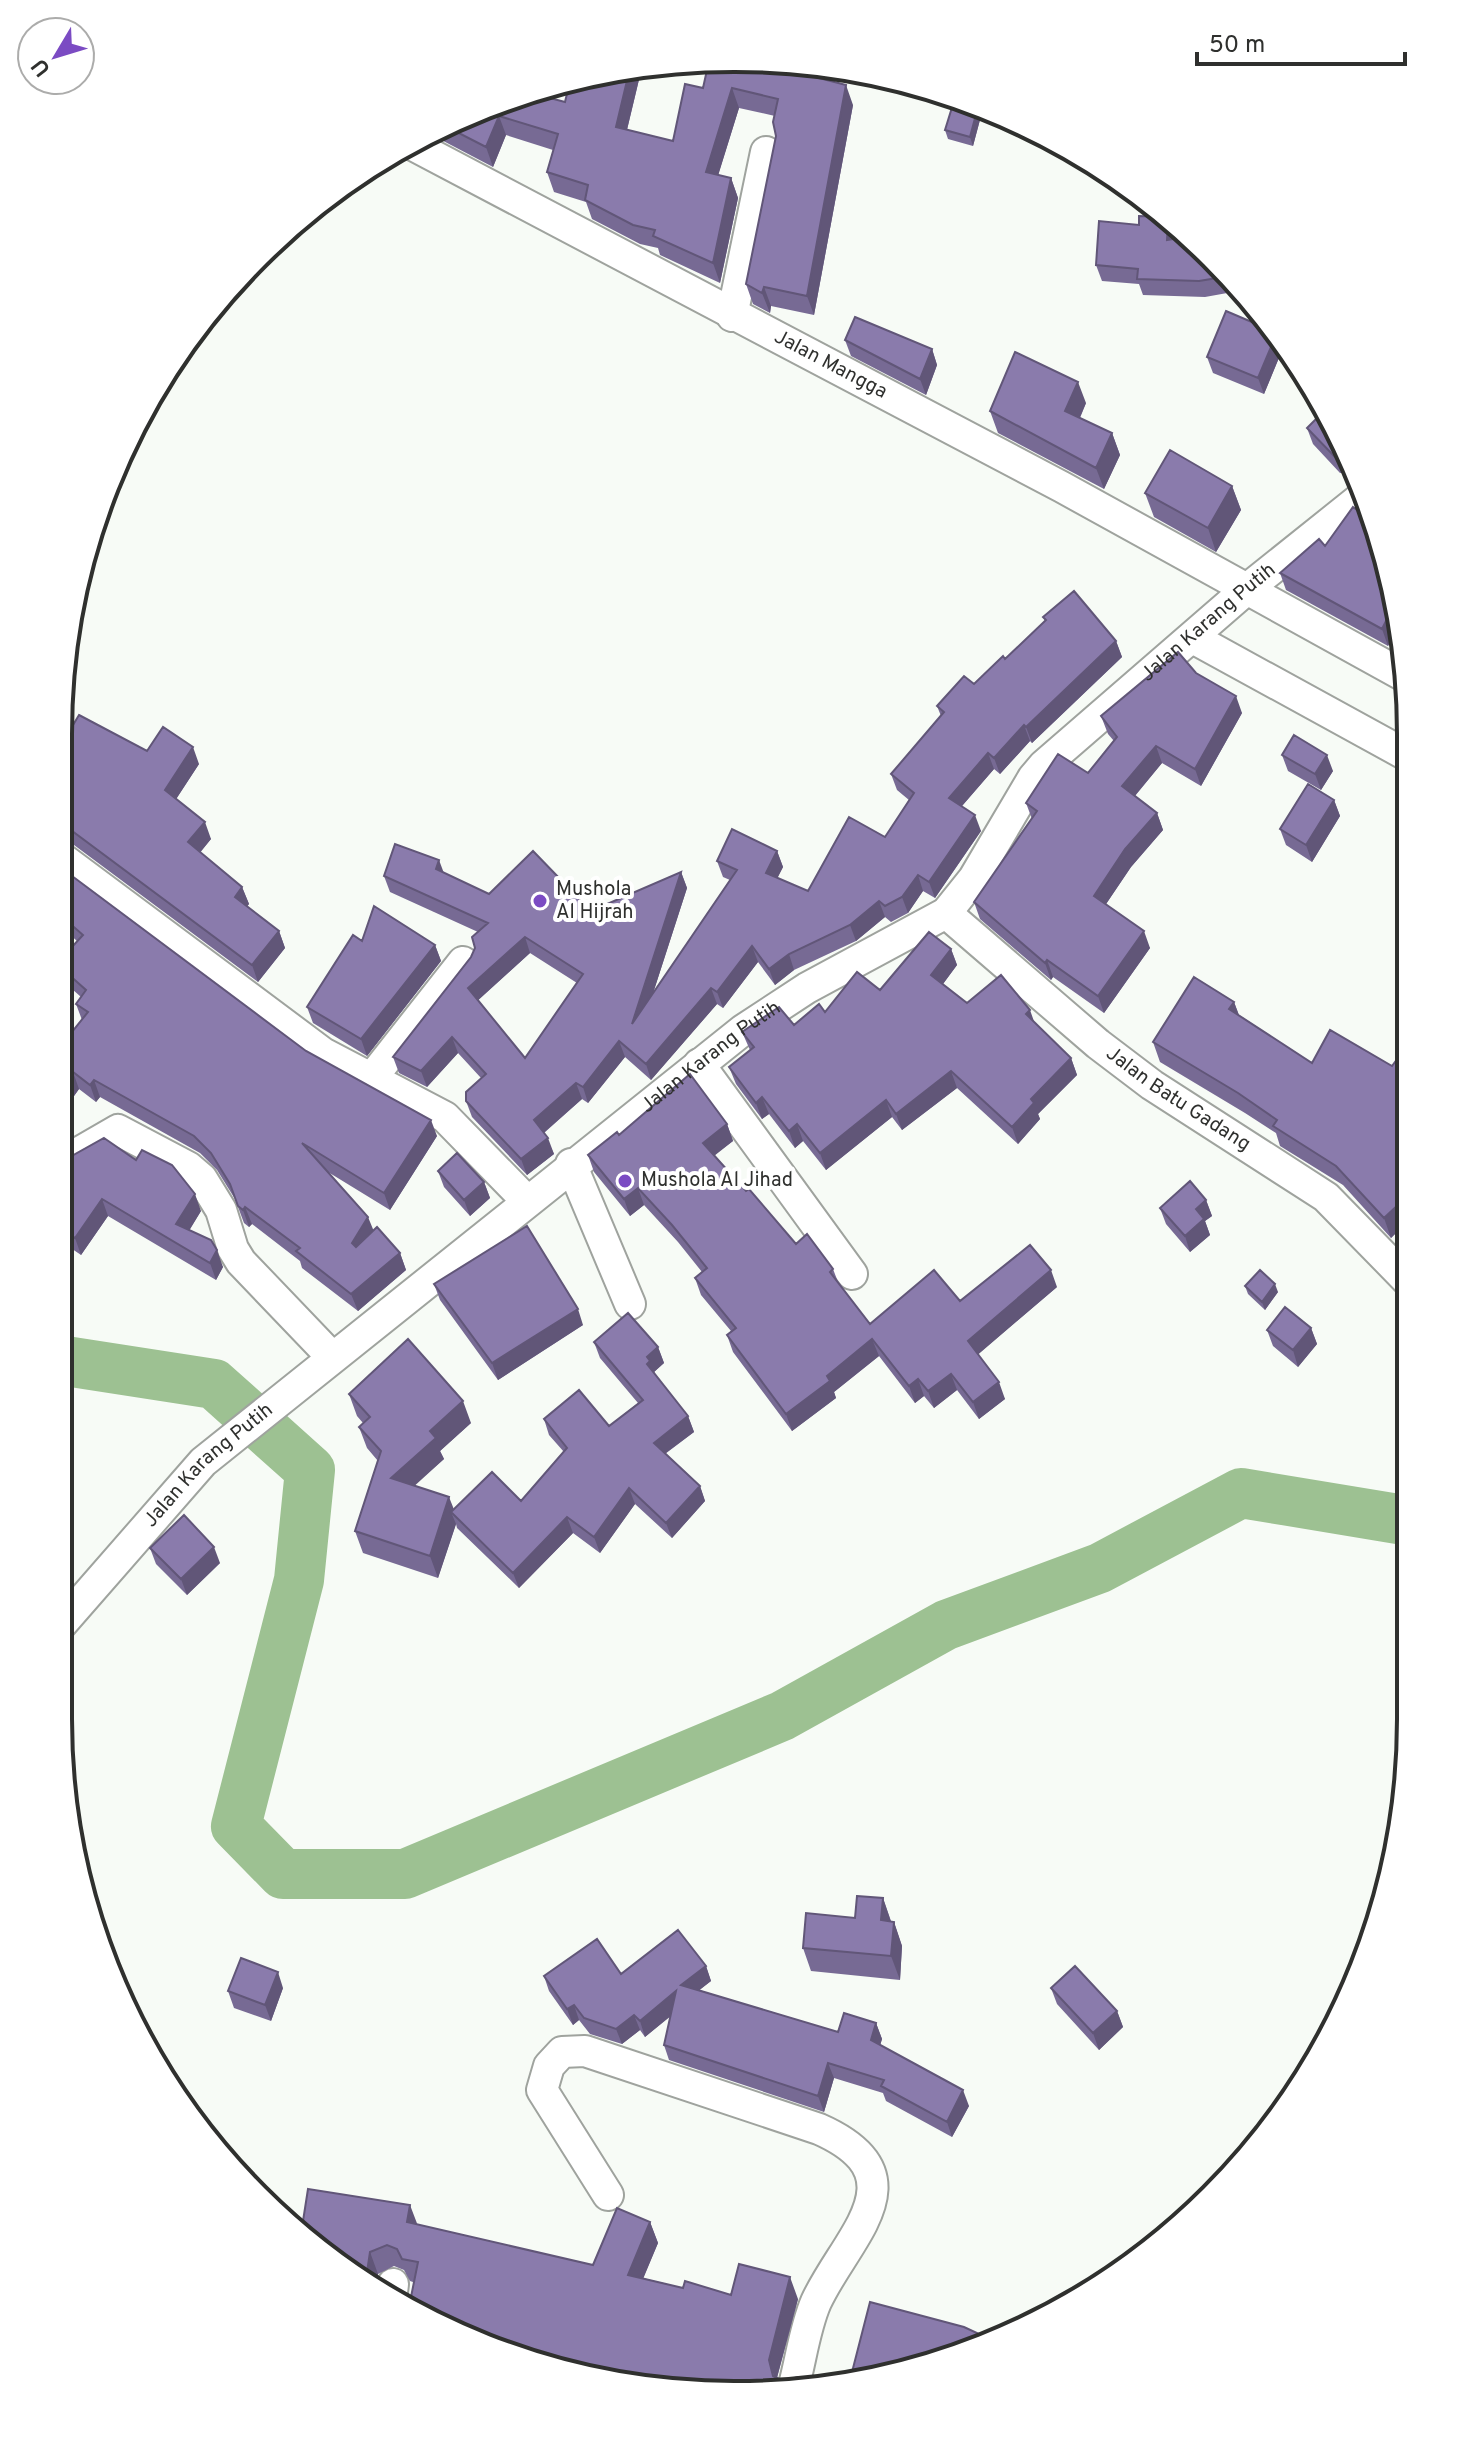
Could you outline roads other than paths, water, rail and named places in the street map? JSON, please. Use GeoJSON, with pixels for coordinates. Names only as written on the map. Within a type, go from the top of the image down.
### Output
{"type":"FeatureCollection","features":[{"type":"Feature","properties":{"kind":"street","name":"Jalan Mangga"},"geometry":{"type":"LineString","coordinates":[[423,150],[732,316],[1062,487],[1394,670]]}},
{"type":"Feature","properties":{"kind":"street"},"geometry":{"type":"LineString","coordinates":[[732,316],[766,152]]}},
{"type":"Feature","properties":{"kind":"street","name":"Jalan Karang Putih"},"geometry":{"type":"LineString","coordinates":[[72,1612],[203,1462],[571,1164],[699,1064],[807,988],[946,913],[974,878],[1033,778],[1247,589],[1355,503]]}},
{"type":"Feature","properties":{"kind":"street"},"geometry":{"type":"LineString","coordinates":[[1193,638],[1397,750]]}},
{"type":"Feature","properties":{"kind":"street"},"geometry":{"type":"LineString","coordinates":[[72,866],[323,1053],[445,1117],[526,1200]]}},
{"type":"Feature","properties":{"kind":"street","name":"Jalan Batu Gadang"},"geometry":{"type":"LineString","coordinates":[[946,913],[1098,1044],[1152,1085],[1326,1197],[1397,1270]]}},
{"type":"Feature","properties":{"kind":"street"},"geometry":{"type":"LineString","coordinates":[[371,1079],[463,962]]}},
{"type":"Feature","properties":{"kind":"street"},"geometry":{"type":"LineString","coordinates":[[699,1064],[852,1274]]}},
{"type":"Feature","properties":{"kind":"street"},"geometry":{"type":"LineString","coordinates":[[72,1156],[118,1130],[188,1167],[213,1195],[241,1262],[325,1361]]}},
{"type":"Feature","properties":{"kind":"street"},"geometry":{"type":"LineString","coordinates":[[571,1164],[630,1304]]}},
{"type":"Feature","properties":{"kind":"street"},"geometry":{"type":"LineString","coordinates":[[608,2195],[542,2090],[549,2066],[562,2052],[585,2051],[819,2129],[843,2140],[861,2154],[871,2172],[874,2189],[870,2211],[815,2305],[796,2378]]}},
{"type":"Feature","properties":{"kind":"waterway"},"geometry":{"type":"LineString","coordinates":[[72,1362],[214,1384],[310,1470],[299,1580],[236,1826],[283,1874],[405,1874],[782,1716],[946,1625],[1100,1568],[1241,1493],[1397,1519]]}},
{"type":"Feature","properties":{"kind":"place","name":"Mushola Al Hijrah"},"geometry":{"type":"Point","coordinates":[540,901]}},
{"type":"Feature","properties":{"kind":"place","name":"Mushola Al Jihad"},"geometry":{"type":"Point","coordinates":[625,1181]}}]}
